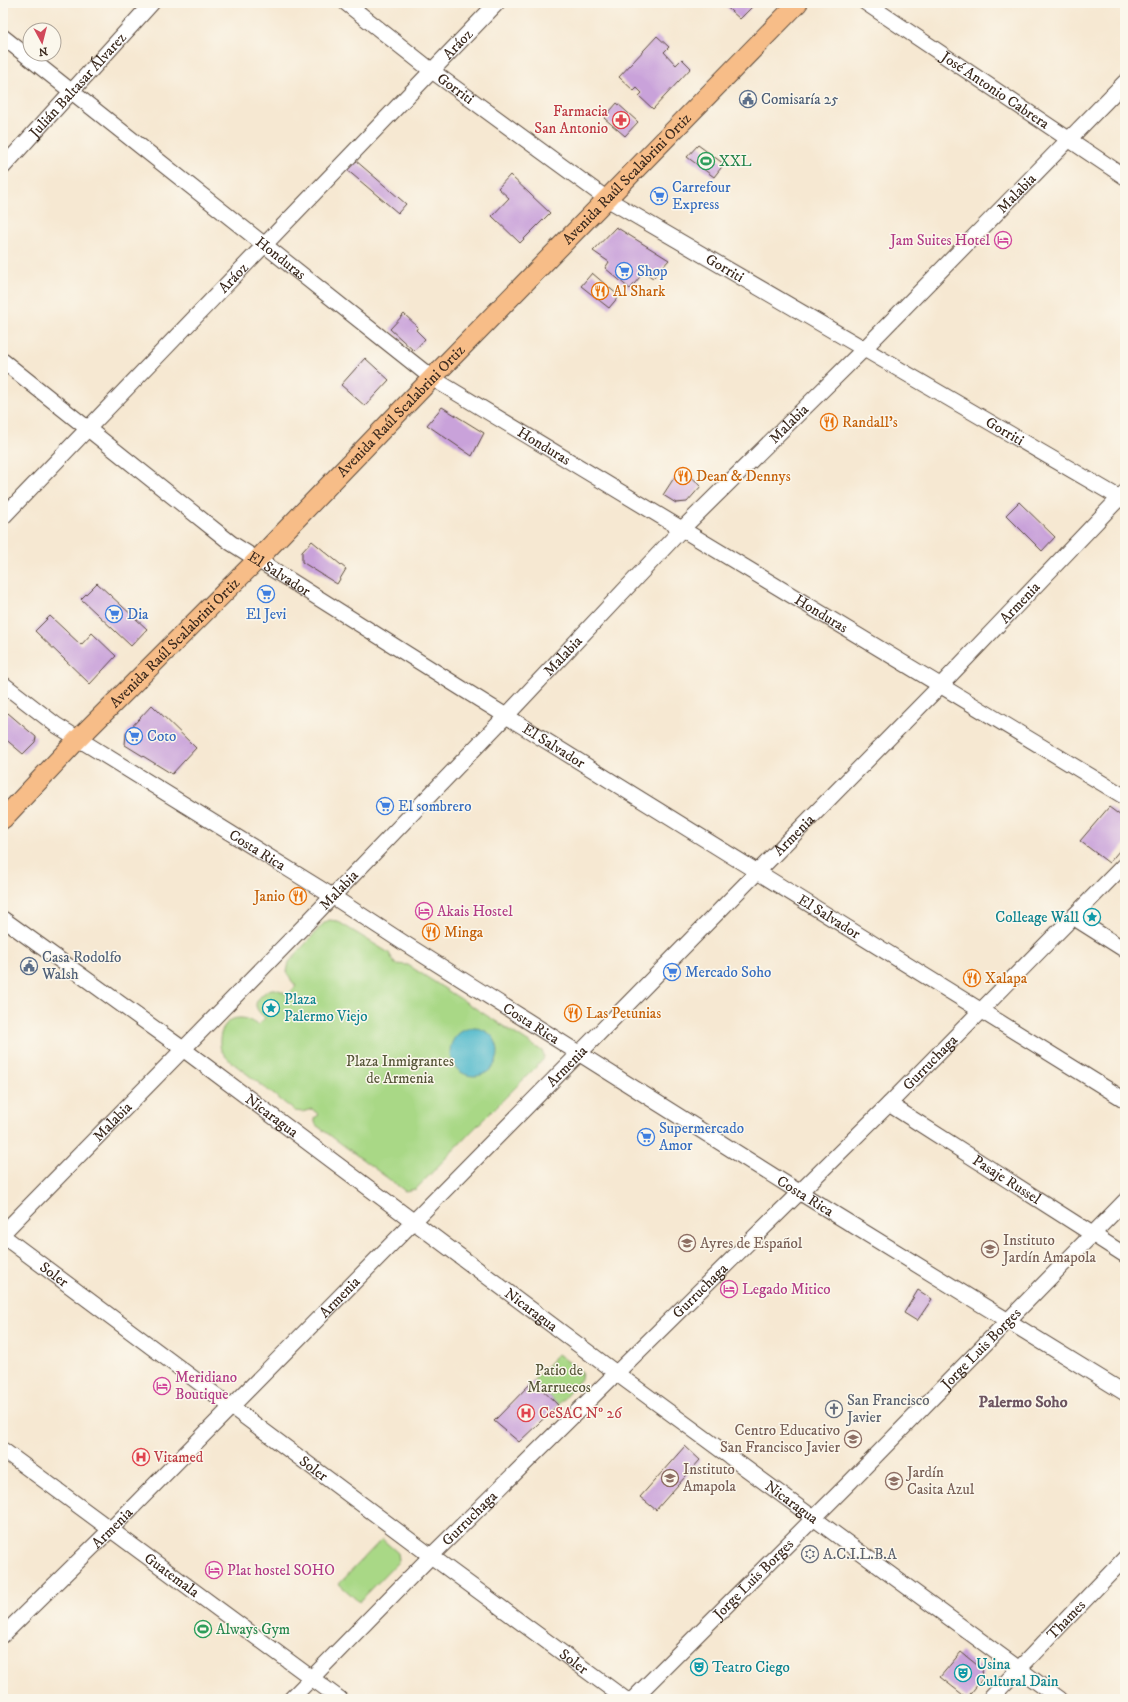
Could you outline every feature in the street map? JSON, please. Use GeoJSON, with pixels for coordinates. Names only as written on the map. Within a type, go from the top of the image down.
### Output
{"type":"FeatureCollection","features":[{"type":"Feature","properties":{"kind":"main road","name":"Avenida Raúl Scalabrini Ortiz"},"geometry":{"type":"LineString","coordinates":[[3,819],[78,739],[257,560],[432,378],[798,3]]}},
{"type":"Feature","properties":{"kind":"street","name":"Julián Baltasar Álvarez"},"geometry":{"type":"LineString","coordinates":[[3,167],[152,3]]}},
{"type":"Feature","properties":{"kind":"street","name":"Gorriti"},"geometry":{"type":"LineString","coordinates":[[346,3],[432,71],[607,199],[864,349],[1123,497]]}},
{"type":"Feature","properties":{"kind":"street","name":"Aráoz"},"geometry":{"type":"LineString","coordinates":[[3,517],[497,3]]}},
{"type":"Feature","properties":{"kind":"street","name":"José Antonio Cabrera"},"geometry":{"type":"LineString","coordinates":[[866,3],[1125,177]]}},
{"type":"Feature","properties":{"kind":"street","name":"Honduras"},"geometry":{"type":"LineString","coordinates":[[3,37],[432,378],[1125,797]]}},
{"type":"Feature","properties":{"kind":"street","name":"Malabia"},"geometry":{"type":"LineString","coordinates":[[3,1233],[506,716],[682,529],[864,349],[1125,82]]}},
{"type":"Feature","properties":{"kind":"street","name":"El Salvador"},"geometry":{"type":"LineString","coordinates":[[3,361],[231,543],[506,716],[1125,1100]]}},
{"type":"Feature","properties":{"kind":"street","name":"Armenia"},"geometry":{"type":"LineString","coordinates":[[3,1635],[110,1530],[940,686],[1123,497]]}},
{"type":"Feature","properties":{"kind":"street","name":"Costa Rica"},"geometry":{"type":"LineString","coordinates":[[3,684],[56,725],[78,739],[332,896],[798,1192],[1125,1393]]}},
{"type":"Feature","properties":{"kind":"street","name":"Gurruchaga"},"geometry":{"type":"LineString","coordinates":[[291,1699],[431,1556],[798,1192],[889,1104],[1125,864]]}},
{"type":"Feature","properties":{"kind":"street"},"geometry":{"type":"LineString","coordinates":[[1073,918],[1125,950]]}},
{"type":"Feature","properties":{"kind":"street","name":"Nicaragua"},"geometry":{"type":"LineString","coordinates":[[3,919],[183,1049],[616,1372],[1060,1699]]}},
{"type":"Feature","properties":{"kind":"street","name":"Pasaje Russel"},"geometry":{"type":"LineString","coordinates":[[889,1104],[1125,1255]]}},
{"type":"Feature","properties":{"kind":"street","name":"Jorge Luis Borges"},"geometry":{"type":"LineString","coordinates":[[633,1699],[851,1482],[1006,1321],[1093,1235],[1125,1201]]}},
{"type":"Feature","properties":{"kind":"street","name":"Soler"},"geometry":{"type":"LineString","coordinates":[[3,1236],[625,1699]]}},
{"type":"Feature","properties":{"kind":"street","name":"Guatemala"},"geometry":{"type":"LineString","coordinates":[[3,1450],[340,1699]]}},
{"type":"Feature","properties":{"kind":"street","name":"Thames"},"geometry":{"type":"LineString","coordinates":[[990,1699],[1125,1558]]}},
{"type":"Feature","properties":{"kind":"green space","name":"Plaza Inmigrantes de Armenia"},"geometry":{"type":"Polygon","coordinates":[[[329,920],[337,921],[389,953],[395,964],[408,965],[542,1051],[544,1056],[543,1060],[416,1189],[405,1191],[316,1125],[314,1118],[319,1115],[312,1109],[302,1112],[295,1111],[229,1060],[221,1050],[221,1033],[226,1024],[235,1019],[243,1018],[258,1025],[265,1018],[256,1007],[260,997],[270,989],[280,990],[288,995],[296,986],[287,972],[289,962],[323,924],[329,920]]]}},
{"type":"Feature","properties":{"kind":"green space","name":"Patio de Marruecos"},"geometry":{"type":"Polygon","coordinates":[[[558,1354],[582,1372],[581,1379],[558,1405],[533,1381],[558,1354]]]}},
{"type":"Feature","properties":{"kind":"green space"},"geometry":{"type":"Polygon","coordinates":[[[382,1539],[398,1553],[399,1561],[359,1602],[339,1584],[382,1539]]]}},
{"type":"Feature","properties":{"kind":"water"},"geometry":{"type":"Polygon","coordinates":[[[474,1028],[483,1030],[491,1035],[496,1043],[498,1052],[496,1061],[491,1069],[483,1074],[474,1076],[465,1074],[457,1069],[452,1061],[450,1052],[452,1043],[457,1035],[465,1030],[474,1028]]]}},
{"type":"Feature","properties":{"kind":"building"},"geometry":{"type":"Polygon","coordinates":[[[722,3],[747,3],[752,7],[740,19],[722,3]]]}},
{"type":"Feature","properties":{"kind":"building"},"geometry":{"type":"Polygon","coordinates":[[[657,36],[669,47],[664,52],[676,65],[682,59],[691,68],[653,109],[639,96],[642,93],[637,88],[634,91],[619,77],[657,36]]]}},
{"type":"Feature","properties":{"kind":"building","name":"Farmacia San Antonio"},"geometry":{"type":"Polygon","coordinates":[[[617,103],[638,122],[625,136],[604,118],[617,103]]]}},
{"type":"Feature","properties":{"kind":"building","name":"XXL"},"geometry":{"type":"Polygon","coordinates":[[[698,145],[724,164],[714,177],[687,157],[698,145]]]}},
{"type":"Feature","properties":{"kind":"building"},"geometry":{"type":"Polygon","coordinates":[[[355,160],[406,204],[398,213],[346,169],[355,160]]]}},
{"type":"Feature","properties":{"kind":"building"},"geometry":{"type":"Polygon","coordinates":[[[510,175],[550,213],[520,243],[492,216],[509,198],[498,188],[510,175]]]}},
{"type":"Feature","properties":{"kind":"building"},"geometry":{"type":"Polygon","coordinates":[[[616,227],[669,260],[653,278],[644,272],[630,289],[605,268],[609,262],[593,251],[616,227]]]}},
{"type":"Feature","properties":{"kind":"building","name":"Al Shark"},"geometry":{"type":"Polygon","coordinates":[[[592,273],[619,296],[609,308],[581,286],[592,273]]]}},
{"type":"Feature","properties":{"kind":"building"},"geometry":{"type":"Polygon","coordinates":[[[404,314],[418,327],[416,330],[425,339],[414,351],[390,329],[404,314]]]}},
{"type":"Feature","properties":{"kind":"building"},"geometry":{"type":"Polygon","coordinates":[[[365,358],[389,380],[365,406],[341,385],[365,358]]]}},
{"type":"Feature","properties":{"kind":"building"},"geometry":{"type":"Polygon","coordinates":[[[442,407],[484,433],[472,456],[427,425],[442,407]]]}},
{"type":"Feature","properties":{"kind":"building","name":"Dean & Dennys"},"geometry":{"type":"Polygon","coordinates":[[[681,467],[701,486],[687,502],[676,503],[663,495],[681,467]]]}},
{"type":"Feature","properties":{"kind":"building"},"geometry":{"type":"Polygon","coordinates":[[[1019,502],[1055,537],[1042,551],[1006,515],[1019,502]]]}},
{"type":"Feature","properties":{"kind":"building"},"geometry":{"type":"Polygon","coordinates":[[[312,541],[346,569],[337,584],[302,562],[302,552],[312,541]]]}},
{"type":"Feature","properties":{"kind":"building","name":"Dia"},"geometry":{"type":"Polygon","coordinates":[[[97,583],[147,629],[131,646],[81,599],[97,583]]]}},
{"type":"Feature","properties":{"kind":"building"},"geometry":{"type":"Polygon","coordinates":[[[50,616],[81,645],[92,633],[116,656],[90,684],[35,631],[50,616]]]}},
{"type":"Feature","properties":{"kind":"building"},"geometry":{"type":"Polygon","coordinates":[[[152,705],[196,748],[172,774],[125,745],[126,733],[152,705]]]}},
{"type":"Feature","properties":{"kind":"building"},"geometry":{"type":"Polygon","coordinates":[[[8,713],[36,737],[35,742],[23,754],[3,737],[3,718],[8,713]]]}},
{"type":"Feature","properties":{"kind":"building"},"geometry":{"type":"Polygon","coordinates":[[[1109,807],[1125,819],[1125,844],[1109,863],[1080,841],[1109,807]]]}},
{"type":"Feature","properties":{"kind":"building"},"geometry":{"type":"Polygon","coordinates":[[[918,1290],[932,1299],[917,1321],[904,1313],[918,1290]]]}},
{"type":"Feature","properties":{"kind":"building","name":"CeSAC Nº 26"},"geometry":{"type":"Polygon","coordinates":[[[533,1381],[558,1405],[519,1442],[494,1421],[533,1381]]]}},
{"type":"Feature","properties":{"kind":"building"},"geometry":{"type":"Polygon","coordinates":[[[685,1446],[700,1460],[656,1510],[640,1497],[685,1446]]]}},
{"type":"Feature","properties":{"kind":"building","name":"Usina Cultural Dain"},"geometry":{"type":"Polygon","coordinates":[[[961,1652],[982,1669],[983,1678],[967,1698],[940,1677],[961,1652]]]}},
{"type":"Feature","properties":{"kind":"place","name":"Comisaría 25"},"geometry":{"type":"Point","coordinates":[748,99]}},
{"type":"Feature","properties":{"kind":"place","name":"Farmacia San Antonio"},"geometry":{"type":"Point","coordinates":[621,120]}},
{"type":"Feature","properties":{"kind":"place","name":"XXL"},"geometry":{"type":"Point","coordinates":[706,161]}},
{"type":"Feature","properties":{"kind":"place","name":"Carrefour Express"},"geometry":{"type":"Point","coordinates":[659,196]}},
{"type":"Feature","properties":{"kind":"place","name":"Jam Suites Hotel"},"geometry":{"type":"Point","coordinates":[1003,240]}},
{"type":"Feature","properties":{"kind":"place","name":"Shop"},"geometry":{"type":"Point","coordinates":[624,271]}},
{"type":"Feature","properties":{"kind":"place","name":"Al Shark"},"geometry":{"type":"Point","coordinates":[600,291]}},
{"type":"Feature","properties":{"kind":"place","name":"Randall's"},"geometry":{"type":"Point","coordinates":[829,422]}},
{"type":"Feature","properties":{"kind":"place","name":"Dean & Dennys"},"geometry":{"type":"Point","coordinates":[683,476]}},
{"type":"Feature","properties":{"kind":"place","name":"El Jevi"},"geometry":{"type":"Point","coordinates":[266,594]}},
{"type":"Feature","properties":{"kind":"place","name":"Dia"},"geometry":{"type":"Point","coordinates":[114,614]}},
{"type":"Feature","properties":{"kind":"place","name":"Coto"},"geometry":{"type":"Point","coordinates":[134,736]}},
{"type":"Feature","properties":{"kind":"place","name":"El sombrero"},"geometry":{"type":"Point","coordinates":[385,806]}},
{"type":"Feature","properties":{"kind":"place","name":"Janio"},"geometry":{"type":"Point","coordinates":[298,896]}},
{"type":"Feature","properties":{"kind":"place","name":"Akais Hostel"},"geometry":{"type":"Point","coordinates":[424,911]}},
{"type":"Feature","properties":{"kind":"place","name":"Colleage Wall"},"geometry":{"type":"Point","coordinates":[1092,917]}},
{"type":"Feature","properties":{"kind":"place","name":"Minga"},"geometry":{"type":"Point","coordinates":[431,932]}},
{"type":"Feature","properties":{"kind":"place","name":"Casa Rodolfo Walsh"},"geometry":{"type":"Point","coordinates":[29,966]}},
{"type":"Feature","properties":{"kind":"place","name":"Mercado Soho"},"geometry":{"type":"Point","coordinates":[672,972]}},
{"type":"Feature","properties":{"kind":"place","name":"Xalapa"},"geometry":{"type":"Point","coordinates":[972,978]}},
{"type":"Feature","properties":{"kind":"place","name":"Plaza Palermo Viejo"},"geometry":{"type":"Point","coordinates":[271,1008]}},
{"type":"Feature","properties":{"kind":"place","name":"Las Petunias"},"geometry":{"type":"Point","coordinates":[573,1013]}},
{"type":"Feature","properties":{"kind":"place","name":"Supermercado Amor"},"geometry":{"type":"Point","coordinates":[646,1137]}},
{"type":"Feature","properties":{"kind":"place","name":"Ayres de Español"},"geometry":{"type":"Point","coordinates":[687,1243]}},
{"type":"Feature","properties":{"kind":"place","name":"Instituto Jardín Amapola"},"geometry":{"type":"Point","coordinates":[990,1249]}},
{"type":"Feature","properties":{"kind":"place","name":"Legado Mitico"},"geometry":{"type":"Point","coordinates":[729,1289]}},
{"type":"Feature","properties":{"kind":"place","name":"Meridiano Boutique"},"geometry":{"type":"Point","coordinates":[162,1386]}},
{"type":"Feature","properties":{"kind":"place","name":"San Francisco Javier"},"geometry":{"type":"Point","coordinates":[834,1409]}},
{"type":"Feature","properties":{"kind":"place","name":"CeSAC Nº 26"},"geometry":{"type":"Point","coordinates":[526,1413]}},
{"type":"Feature","properties":{"kind":"place","name":"Centro Educativo San Francisco Javier"},"geometry":{"type":"Point","coordinates":[853,1439]}},
{"type":"Feature","properties":{"kind":"place","name":"Vitamed"},"geometry":{"type":"Point","coordinates":[141,1457]}},
{"type":"Feature","properties":{"kind":"place","name":"Instituto Amapola"},"geometry":{"type":"Point","coordinates":[670,1478]}},
{"type":"Feature","properties":{"kind":"place","name":"Jardín Casita Azul"},"geometry":{"type":"Point","coordinates":[894,1481]}},
{"type":"Feature","properties":{"kind":"place","name":"A.C.I.L.B.A"},"geometry":{"type":"Point","coordinates":[810,1554]}},
{"type":"Feature","properties":{"kind":"place","name":"Plat hostel SOHO"},"geometry":{"type":"Point","coordinates":[214,1570]}},
{"type":"Feature","properties":{"kind":"place","name":"Always Gym"},"geometry":{"type":"Point","coordinates":[203,1629]}},
{"type":"Feature","properties":{"kind":"place","name":"Teatro Ciego"},"geometry":{"type":"Point","coordinates":[699,1667]}},
{"type":"Feature","properties":{"kind":"place","name":"Usina Cultural Dain"},"geometry":{"type":"Point","coordinates":[963,1673]}},
{"type":"Feature","properties":{"kind":"district","name":"Palermo Soho"},"geometry":{"type":"Point","coordinates":[1023,1402]}}]}
